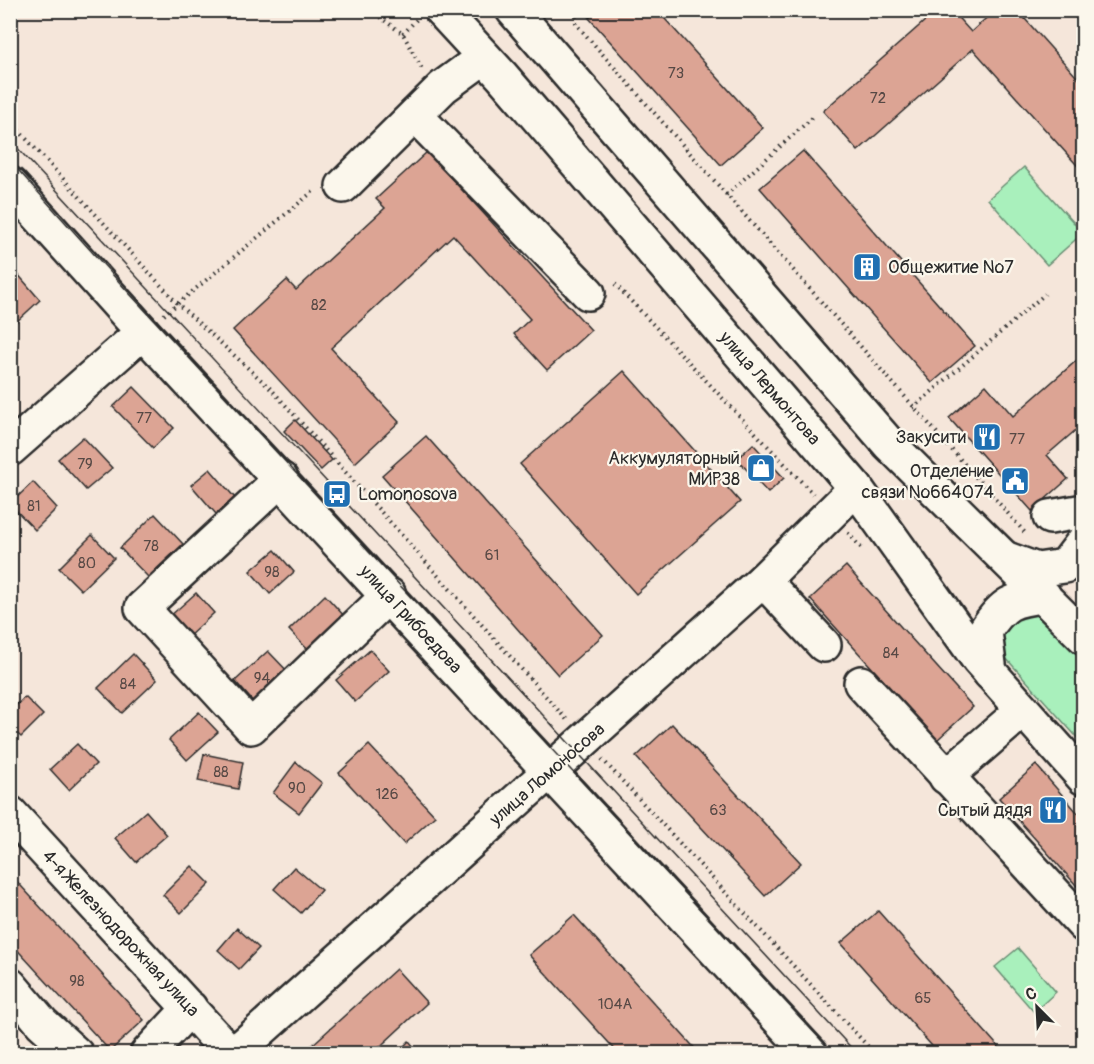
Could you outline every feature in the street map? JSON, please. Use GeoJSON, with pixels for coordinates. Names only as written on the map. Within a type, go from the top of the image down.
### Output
{"type":"FeatureCollection","features":[{"type":"Feature","properties":{"kind":"street"},"geometry":{"type":"LineString","coordinates":[[513,10],[889,444],[1029,538],[1044,596],[1083,637]]}},
{"type":"Feature","properties":{"kind":"street","name":"улица Лермонтова"},"geometry":{"type":"LineString","coordinates":[[432,12],[484,57],[855,488],[990,673],[1083,778]]}},
{"type":"Feature","properties":{"kind":"street"},"geometry":{"type":"LineString","coordinates":[[334,184],[484,57]]}},
{"type":"Feature","properties":{"kind":"street"},"geometry":{"type":"LineString","coordinates":[[426,105],[598,285]]}},
{"type":"Feature","properties":{"kind":"street","name":"улица Грибоедова"},"geometry":{"type":"LineString","coordinates":[[10,184],[143,332],[811,1053]]}},
{"type":"Feature","properties":{"kind":"street"},"geometry":{"type":"LineString","coordinates":[[10,449],[143,332]]}},
{"type":"Feature","properties":{"kind":"street"},"geometry":{"type":"LineString","coordinates":[[280,479],[142,608],[251,727],[389,595]]}},
{"type":"Feature","properties":{"kind":"street","name":"улица Ломоносова"},"geometry":{"type":"LineString","coordinates":[[233,1053],[763,580],[855,488]]}},
{"type":"Feature","properties":{"kind":"street"},"geometry":{"type":"LineString","coordinates":[[1029,538],[1083,511]]}},
{"type":"Feature","properties":{"kind":"street"},"geometry":{"type":"LineString","coordinates":[[1029,538],[1037,570],[1065,566],[1083,541]]}},
{"type":"Feature","properties":{"kind":"street"},"geometry":{"type":"LineString","coordinates":[[763,580],[824,645]]}},
{"type":"Feature","properties":{"kind":"street"},"geometry":{"type":"LineString","coordinates":[[990,673],[985,631],[997,612],[1016,598],[1044,596]]}},
{"type":"Feature","properties":{"kind":"street"},"geometry":{"type":"LineString","coordinates":[[861,683],[1083,925]]}},
{"type":"Feature","properties":{"kind":"street"},"geometry":{"type":"LineString","coordinates":[[946,777],[1023,710]]}},
{"type":"Feature","properties":{"kind":"street","name":"4-я Железнодорожная улица"},"geometry":{"type":"LineString","coordinates":[[10,813],[233,1053]]}},
{"type":"Feature","properties":{"kind":"street"},"geometry":{"type":"LineString","coordinates":[[10,985],[42,1023],[76,1053]]}},
{"type":"Feature","properties":{"kind":"street"},"geometry":{"type":"LineString","coordinates":[[147,1053],[190,1008]]}},
{"type":"Feature","properties":{"kind":"path"},"geometry":{"type":"LineString","coordinates":[[370,10],[403,34],[426,105]]}},
{"type":"Feature","properties":{"kind":"path"},"geometry":{"type":"LineString","coordinates":[[576,10],[576,24],[1029,538]]}},
{"type":"Feature","properties":{"kind":"path"},"geometry":{"type":"LineString","coordinates":[[403,34],[432,12]]}},
{"type":"Feature","properties":{"kind":"path"},"geometry":{"type":"LineString","coordinates":[[726,195],[812,118]]}},
{"type":"Feature","properties":{"kind":"path"},"geometry":{"type":"LineString","coordinates":[[10,121],[177,304],[272,390],[585,741],[875,1053]]}},
{"type":"Feature","properties":{"kind":"path"},"geometry":{"type":"LineString","coordinates":[[143,332],[334,184]]}},
{"type":"Feature","properties":{"kind":"path"},"geometry":{"type":"LineString","coordinates":[[598,285],[830,513],[870,558]]}},
{"type":"Feature","properties":{"kind":"path"},"geometry":{"type":"LineString","coordinates":[[913,408],[1046,294]]}},
{"type":"Feature","properties":{"kind":"green space"},"geometry":{"type":"Polygon","coordinates":[[[1024,167],[1083,233],[1047,265],[988,199],[1024,167]]]}},
{"type":"Feature","properties":{"kind":"green space"},"geometry":{"type":"Polygon","coordinates":[[[1024,614],[1034,615],[1051,622],[1083,656],[1083,744],[1005,657],[1001,642],[1003,631],[1010,622],[1024,614]]]}},
{"type":"Feature","properties":{"kind":"green space"},"geometry":{"type":"Polygon","coordinates":[[[1018,948],[1056,992],[1034,1012],[995,967],[1018,948]]]}},
{"type":"Feature","properties":{"kind":"building"},"geometry":{"type":"Polygon","coordinates":[[[598,10],[657,10],[763,128],[721,165],[589,18],[598,10]]]}},
{"type":"Feature","properties":{"kind":"building"},"geometry":{"type":"Polygon","coordinates":[[[933,10],[951,10],[971,32],[995,10],[1017,10],[1084,85],[1084,173],[973,49],[858,151],[823,111],[935,12],[933,10]]]}},
{"type":"Feature","properties":{"kind":"building","name":"Общежитие №7"},"geometry":{"type":"Polygon","coordinates":[[[803,151],[975,346],[932,383],[760,188],[803,151]]]}},
{"type":"Feature","properties":{"kind":"building"},"geometry":{"type":"Polygon","coordinates":[[[427,152],[591,330],[547,370],[514,334],[530,319],[453,235],[331,348],[399,422],[355,463],[233,330],[287,280],[296,290],[385,208],[376,199],[427,152]]]}},
{"type":"Feature","properties":{"kind":"building"},"geometry":{"type":"Polygon","coordinates":[[[16,272],[40,300],[15,323],[10,318],[10,277],[16,272]]]}},
{"type":"Feature","properties":{"kind":"building"},"geometry":{"type":"Polygon","coordinates":[[[1084,354],[1084,423],[1047,455],[1068,479],[1032,511],[949,418],[986,385],[1013,416],[1084,354]]]}},
{"type":"Feature","properties":{"kind":"building"},"geometry":{"type":"Polygon","coordinates":[[[624,371],[740,502],[636,594],[520,464],[624,371]]]}},
{"type":"Feature","properties":{"kind":"building"},"geometry":{"type":"Polygon","coordinates":[[[134,387],[174,428],[153,448],[113,407],[134,387]]]}},
{"type":"Feature","properties":{"kind":"building"},"geometry":{"type":"Polygon","coordinates":[[[295,420],[332,460],[321,470],[284,431],[295,420]]]}},
{"type":"Feature","properties":{"kind":"building"},"geometry":{"type":"Polygon","coordinates":[[[426,436],[603,635],[558,675],[382,475],[426,436]]]}},
{"type":"Feature","properties":{"kind":"building"},"geometry":{"type":"Polygon","coordinates":[[[83,437],[112,468],[86,490],[58,459],[83,437]]]}},
{"type":"Feature","properties":{"kind":"building","name":"Аккумуляторный МИР38"},"geometry":{"type":"Polygon","coordinates":[[[753,444],[784,478],[768,493],[737,459],[753,444]]]}},
{"type":"Feature","properties":{"kind":"building"},"geometry":{"type":"Polygon","coordinates":[[[210,469],[235,498],[216,514],[191,485],[210,469]]]}},
{"type":"Feature","properties":{"kind":"building"},"geometry":{"type":"Polygon","coordinates":[[[33,482],[57,508],[35,530],[10,504],[33,482]]]}},
{"type":"Feature","properties":{"kind":"building"},"geometry":{"type":"Polygon","coordinates":[[[155,514],[183,544],[148,577],[120,548],[155,514]]]}},
{"type":"Feature","properties":{"kind":"building"},"geometry":{"type":"Polygon","coordinates":[[[92,535],[114,558],[81,590],[59,568],[92,535]]]}},
{"type":"Feature","properties":{"kind":"building"},"geometry":{"type":"Polygon","coordinates":[[[275,550],[294,572],[270,594],[250,571],[275,550]]]}},
{"type":"Feature","properties":{"kind":"building"},"geometry":{"type":"Polygon","coordinates":[[[846,566],[973,707],[937,740],[810,599],[846,566]]]}},
{"type":"Feature","properties":{"kind":"building"},"geometry":{"type":"Polygon","coordinates":[[[196,593],[214,613],[187,638],[169,617],[196,593]]]}},
{"type":"Feature","properties":{"kind":"building"},"geometry":{"type":"Polygon","coordinates":[[[325,595],[346,618],[310,652],[289,630],[325,595]]]}},
{"type":"Feature","properties":{"kind":"building"},"geometry":{"type":"Polygon","coordinates":[[[370,650],[389,671],[355,702],[336,680],[370,650]]]}},
{"type":"Feature","properties":{"kind":"building"},"geometry":{"type":"Polygon","coordinates":[[[268,651],[290,674],[256,705],[235,681],[268,651]]]}},
{"type":"Feature","properties":{"kind":"building"},"geometry":{"type":"Polygon","coordinates":[[[133,654],[157,680],[122,713],[98,688],[133,654]]]}},
{"type":"Feature","properties":{"kind":"building"},"geometry":{"type":"Polygon","coordinates":[[[25,697],[43,715],[21,737],[10,727],[10,711],[25,697]]]}},
{"type":"Feature","properties":{"kind":"building"},"geometry":{"type":"Polygon","coordinates":[[[199,712],[218,732],[187,760],[169,740],[199,712]]]}},
{"type":"Feature","properties":{"kind":"building"},"geometry":{"type":"Polygon","coordinates":[[[672,724],[801,863],[765,896],[636,757],[672,724]]]}},
{"type":"Feature","properties":{"kind":"building"},"geometry":{"type":"Polygon","coordinates":[[[77,744],[96,764],[69,790],[50,769],[77,744]]]}},
{"type":"Feature","properties":{"kind":"building"},"geometry":{"type":"Polygon","coordinates":[[[369,745],[435,816],[404,844],[339,773],[369,745]]]}},
{"type":"Feature","properties":{"kind":"building"},"geometry":{"type":"Polygon","coordinates":[[[204,754],[243,762],[238,789],[198,781],[204,754]]]}},
{"type":"Feature","properties":{"kind":"building"},"geometry":{"type":"Polygon","coordinates":[[[296,762],[322,783],[299,813],[273,793],[296,762]]]}},
{"type":"Feature","properties":{"kind":"building"},"geometry":{"type":"Polygon","coordinates":[[[1036,765],[1084,820],[1084,894],[999,798],[1036,765]]]}},
{"type":"Feature","properties":{"kind":"building"},"geometry":{"type":"Polygon","coordinates":[[[146,811],[167,835],[136,862],[115,838],[146,811]]]}},
{"type":"Feature","properties":{"kind":"building"},"geometry":{"type":"Polygon","coordinates":[[[192,866],[210,884],[181,913],[163,895],[192,866]]]}},
{"type":"Feature","properties":{"kind":"building"},"geometry":{"type":"Polygon","coordinates":[[[294,867],[321,890],[301,913],[274,889],[294,867]]]}},
{"type":"Feature","properties":{"kind":"building"},"geometry":{"type":"Polygon","coordinates":[[[10,874],[144,1020],[110,1051],[10,942],[10,874]]]}},
{"type":"Feature","properties":{"kind":"building"},"geometry":{"type":"Polygon","coordinates":[[[878,911],[1004,1053],[939,1054],[841,943],[878,911]]]}},
{"type":"Feature","properties":{"kind":"building"},"geometry":{"type":"Polygon","coordinates":[[[574,915],[700,1054],[619,1054],[529,955],[574,915]]]}},
{"type":"Feature","properties":{"kind":"building"},"geometry":{"type":"Polygon","coordinates":[[[237,928],[259,948],[239,969],[218,950],[237,928]]]}},
{"type":"Feature","properties":{"kind":"building"},"geometry":{"type":"Polygon","coordinates":[[[396,969],[427,1003],[372,1054],[317,1054],[311,1046],[396,969]]]}},
{"type":"Feature","properties":{"kind":"building"},"geometry":{"type":"Polygon","coordinates":[[[409,1041],[420,1054],[396,1054],[409,1041]]]}},
{"type":"Feature","properties":{"kind":"tram line"},"geometry":{"type":"LineString","coordinates":[[10,140],[857,1054]]}},
{"type":"Feature","properties":{"kind":"tram line"},"geometry":{"type":"LineString","coordinates":[[10,161],[130,294],[834,1054]]}},
{"type":"Feature","properties":{"kind":"place","name":"Общежитие №7"},"geometry":{"type":"Point","coordinates":[867,267]}},
{"type":"Feature","properties":{"kind":"place","name":"Закусити"},"geometry":{"type":"Point","coordinates":[987,437]}},
{"type":"Feature","properties":{"kind":"place","name":"Аккумуляторный МИР38"},"geometry":{"type":"Point","coordinates":[761,468]}},
{"type":"Feature","properties":{"kind":"place","name":"Отделение связи №664074"},"geometry":{"type":"Point","coordinates":[1015,481]}},
{"type":"Feature","properties":{"kind":"place","name":"Lomonosova"},"geometry":{"type":"Point","coordinates":[337,494]}},
{"type":"Feature","properties":{"kind":"place","name":"Сытый дядя"},"geometry":{"type":"Point","coordinates":[1053,810]}}]}
